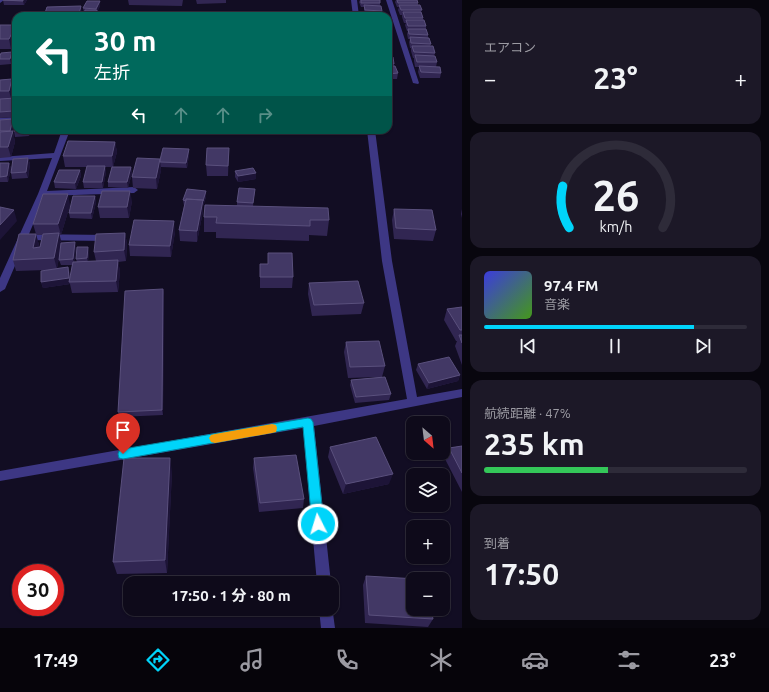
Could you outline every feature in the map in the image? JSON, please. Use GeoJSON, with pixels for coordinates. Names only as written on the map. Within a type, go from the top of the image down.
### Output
{"type":"FeatureCollection","features":[{"type":"Feature","properties":{"kind":"street"},"geometry":{"type":"LineString","coordinates":[[354,0],[356,12]]}},
{"type":"Feature","properties":{"kind":"street"},"geometry":{"type":"LineString","coordinates":[[389,0],[416,82]]}},
{"type":"Feature","properties":{"kind":"street"},"geometry":{"type":"LineString","coordinates":[[0,84],[12,82]]}},
{"type":"Feature","properties":{"kind":"street"},"geometry":{"type":"LineString","coordinates":[[0,120],[12,119]]}},
{"type":"Feature","properties":{"kind":"street"},"geometry":{"type":"LineString","coordinates":[[0,289],[42,194],[64,134]]}},
{"type":"Feature","properties":{"kind":"street"},"geometry":{"type":"LineString","coordinates":[[371,134],[387,261],[413,403]]}},
{"type":"Feature","properties":{"kind":"street"},"geometry":{"type":"LineString","coordinates":[[0,159],[56,155]]}},
{"type":"Feature","properties":{"kind":"street"},"geometry":{"type":"LineString","coordinates":[[42,194],[134,190]]}},
{"type":"Feature","properties":{"kind":"street"},"geometry":{"type":"LineString","coordinates":[[22,237],[119,238]]}},
{"type":"Feature","properties":{"kind":"street"},"geometry":{"type":"LineString","coordinates":[[0,476],[308,422],[462,393]]}},
{"type":"Feature","properties":{"kind":"street"},"geometry":{"type":"LineString","coordinates":[[308,422],[323,576]]}},
{"type":"Feature","properties":{"kind":"street"},"geometry":{"type":"LineString","coordinates":[[327,616],[328,628]]}},
{"type":"Feature","properties":{"kind":"building"},"geometry":{"type":"Polygon","coordinates":[[[361,0],[380,0],[380,3],[361,3],[361,0]]]}},
{"type":"Feature","properties":{"kind":"building"},"geometry":{"type":"Polygon","coordinates":[[[397,0],[417,0],[418,3],[398,3],[397,0]]]}},
{"type":"Feature","properties":{"kind":"building"},"geometry":{"type":"Polygon","coordinates":[[[87,1],[100,1],[96,9],[83,8],[87,1]]]}},
{"type":"Feature","properties":{"kind":"building"},"geometry":{"type":"Polygon","coordinates":[[[364,5],[381,6],[382,11],[365,10],[364,5]]]}},
{"type":"Feature","properties":{"kind":"building"},"geometry":{"type":"Polygon","coordinates":[[[399,5],[420,5],[422,10],[401,10],[399,5]]]}},
{"type":"Feature","properties":{"kind":"building"},"geometry":{"type":"Polygon","coordinates":[[[81,6],[80,12],[45,12],[47,7],[81,6]]]}},
{"type":"Feature","properties":{"kind":"building"},"geometry":{"type":"Polygon","coordinates":[[[85,10],[97,10],[97,12],[85,12],[85,10]]]}},
{"type":"Feature","properties":{"kind":"building"},"geometry":{"type":"Polygon","coordinates":[[[403,12],[421,12],[423,18],[405,18],[403,12]]]}},
{"type":"Feature","properties":{"kind":"building"},"geometry":{"type":"Polygon","coordinates":[[[406,20],[424,20],[426,26],[408,26],[406,20]]]}},
{"type":"Feature","properties":{"kind":"building"},"geometry":{"type":"Polygon","coordinates":[[[0,25],[12,25],[12,33],[9,39],[0,39],[0,25]]]}},
{"type":"Feature","properties":{"kind":"building"},"geometry":{"type":"Polygon","coordinates":[[[408,29],[426,29],[428,35],[409,34],[408,29]]]}},
{"type":"Feature","properties":{"kind":"building"},"geometry":{"type":"Polygon","coordinates":[[[410,37],[429,38],[431,44],[411,43],[410,37]]]}},
{"type":"Feature","properties":{"kind":"building"},"geometry":{"type":"Polygon","coordinates":[[[412,46],[433,46],[435,53],[414,52],[412,46]]]}},
{"type":"Feature","properties":{"kind":"building"},"geometry":{"type":"Polygon","coordinates":[[[12,52],[10,59],[0,59],[1,53],[12,52]]]}},
{"type":"Feature","properties":{"kind":"building"},"geometry":{"type":"Polygon","coordinates":[[[415,55],[435,56],[437,62],[417,62],[415,55]]]}},
{"type":"Feature","properties":{"kind":"building"},"geometry":{"type":"Polygon","coordinates":[[[392,57],[393,57],[394,64],[392,64],[392,57]]]}},
{"type":"Feature","properties":{"kind":"building"},"geometry":{"type":"Polygon","coordinates":[[[392,66],[395,66],[398,73],[392,74],[392,66]]]}},
{"type":"Feature","properties":{"kind":"building"},"geometry":{"type":"Polygon","coordinates":[[[419,66],[440,67],[441,73],[421,72],[419,66]]]}},
{"type":"Feature","properties":{"kind":"building"},"geometry":{"type":"Polygon","coordinates":[[[12,79],[9,91],[0,91],[0,80],[12,79]]]}},
{"type":"Feature","properties":{"kind":"building"},"geometry":{"type":"Polygon","coordinates":[[[12,98],[12,111],[0,112],[0,99],[12,98]]]}},
{"type":"Feature","properties":{"kind":"building"},"geometry":{"type":"Polygon","coordinates":[[[12,119],[10,131],[0,131],[0,120],[12,119]]]}},
{"type":"Feature","properties":{"kind":"building"},"geometry":{"type":"Polygon","coordinates":[[[12,131],[8,147],[0,147],[0,132],[12,131]]]}},
{"type":"Feature","properties":{"kind":"building"},"geometry":{"type":"Polygon","coordinates":[[[68,141],[115,142],[112,156],[63,156],[68,141]]]}},
{"type":"Feature","properties":{"kind":"building"},"geometry":{"type":"Polygon","coordinates":[[[163,148],[189,149],[186,163],[160,162],[163,148]]]}},
{"type":"Feature","properties":{"kind":"building"},"geometry":{"type":"Polygon","coordinates":[[[207,148],[229,148],[228,166],[206,165],[207,148]]]}},
{"type":"Feature","properties":{"kind":"building"},"geometry":{"type":"Polygon","coordinates":[[[28,158],[26,172],[11,173],[13,159],[28,158]]]}},
{"type":"Feature","properties":{"kind":"building"},"geometry":{"type":"Polygon","coordinates":[[[137,158],[160,159],[156,178],[132,177],[137,158]]]}},
{"type":"Feature","properties":{"kind":"building"},"geometry":{"type":"Polygon","coordinates":[[[0,163],[9,163],[7,176],[0,177],[0,163]]]}},
{"type":"Feature","properties":{"kind":"building"},"geometry":{"type":"Polygon","coordinates":[[[87,166],[105,166],[102,182],[83,182],[87,166]]]}},
{"type":"Feature","properties":{"kind":"building"},"geometry":{"type":"Polygon","coordinates":[[[112,167],[131,167],[127,182],[108,182],[112,167]]]}},
{"type":"Feature","properties":{"kind":"building"},"geometry":{"type":"Polygon","coordinates":[[[253,168],[256,173],[238,176],[235,171],[253,168]]]}},
{"type":"Feature","properties":{"kind":"building"},"geometry":{"type":"Polygon","coordinates":[[[59,170],[80,170],[75,183],[54,182],[59,170]]]}},
{"type":"Feature","properties":{"kind":"building"},"geometry":{"type":"Polygon","coordinates":[[[239,188],[255,189],[253,203],[237,202],[239,188]]]}},
{"type":"Feature","properties":{"kind":"building"},"geometry":{"type":"Polygon","coordinates":[[[187,189],[206,191],[203,201],[183,200],[187,189]]]}},
{"type":"Feature","properties":{"kind":"building"},"geometry":{"type":"Polygon","coordinates":[[[102,191],[130,191],[127,207],[98,207],[102,191]]]}},
{"type":"Feature","properties":{"kind":"building"},"geometry":{"type":"Polygon","coordinates":[[[43,194],[68,194],[58,224],[33,224],[43,194]]]}},
{"type":"Feature","properties":{"kind":"building"},"geometry":{"type":"Polygon","coordinates":[[[73,196],[95,196],[91,213],[69,213],[73,196]]]}},
{"type":"Feature","properties":{"kind":"building"},"geometry":{"type":"Polygon","coordinates":[[[186,199],[203,200],[197,231],[179,230],[186,199]]]}},
{"type":"Feature","properties":{"kind":"building"},"geometry":{"type":"Polygon","coordinates":[[[205,205],[328,208],[329,220],[310,220],[310,226],[216,223],[217,217],[204,217],[205,205]]]}},
{"type":"Feature","properties":{"kind":"building"},"geometry":{"type":"Polygon","coordinates":[[[0,207],[14,210],[0,225],[0,207]]]}},
{"type":"Feature","properties":{"kind":"building"},"geometry":{"type":"Polygon","coordinates":[[[394,209],[432,210],[436,230],[396,228],[394,209]]]}},
{"type":"Feature","properties":{"kind":"building"},"geometry":{"type":"Polygon","coordinates":[[[134,220],[174,221],[170,246],[129,245],[134,220]]]}},
{"type":"Feature","properties":{"kind":"building"},"geometry":{"type":"Polygon","coordinates":[[[59,233],[54,258],[13,260],[19,234],[36,234],[33,248],[40,247],[43,234],[59,233]]]}},
{"type":"Feature","properties":{"kind":"building"},"geometry":{"type":"Polygon","coordinates":[[[125,233],[124,250],[94,252],[96,234],[125,233]]]}},
{"type":"Feature","properties":{"kind":"building"},"geometry":{"type":"Polygon","coordinates":[[[75,242],[73,259],[59,260],[61,243],[75,242]]]}},
{"type":"Feature","properties":{"kind":"building"},"geometry":{"type":"Polygon","coordinates":[[[77,247],[88,247],[87,258],[76,259],[77,247]]]}},
{"type":"Feature","properties":{"kind":"building"},"geometry":{"type":"Polygon","coordinates":[[[268,253],[292,253],[293,277],[260,277],[260,264],[268,264],[268,253]]]}},
{"type":"Feature","properties":{"kind":"building"},"geometry":{"type":"Polygon","coordinates":[[[118,260],[116,281],[69,282],[73,262],[118,260]]]}},
{"type":"Feature","properties":{"kind":"building"},"geometry":{"type":"Polygon","coordinates":[[[68,267],[69,278],[41,282],[41,271],[68,267]]]}},
{"type":"Feature","properties":{"kind":"building"},"geometry":{"type":"Polygon","coordinates":[[[358,281],[364,303],[314,305],[309,283],[358,281]]]}},
{"type":"Feature","properties":{"kind":"building"},"geometry":{"type":"Polygon","coordinates":[[[163,289],[162,410],[118,412],[125,291],[163,289]]]}},
{"type":"Feature","properties":{"kind":"building"},"geometry":{"type":"Polygon","coordinates":[[[462,307],[462,330],[460,330],[447,309],[462,307]]]}},
{"type":"Feature","properties":{"kind":"building"},"geometry":{"type":"Polygon","coordinates":[[[459,335],[462,335],[462,343],[459,335]]]}},
{"type":"Feature","properties":{"kind":"building"},"geometry":{"type":"Polygon","coordinates":[[[379,341],[385,366],[350,367],[346,342],[379,341]]]}},
{"type":"Feature","properties":{"kind":"building"},"geometry":{"type":"Polygon","coordinates":[[[449,357],[460,375],[429,383],[418,364],[449,357]]]}},
{"type":"Feature","properties":{"kind":"building"},"geometry":{"type":"Polygon","coordinates":[[[385,377],[391,394],[356,397],[351,380],[385,377]]]}},
{"type":"Feature","properties":{"kind":"building"},"geometry":{"type":"Polygon","coordinates":[[[376,437],[393,474],[346,484],[330,447],[376,437]]]}},
{"type":"Feature","properties":{"kind":"building"},"geometry":{"type":"Polygon","coordinates":[[[462,446],[462,473],[450,450],[450,448],[462,446]]]}},
{"type":"Feature","properties":{"kind":"building"},"geometry":{"type":"Polygon","coordinates":[[[296,455],[304,499],[260,503],[254,458],[296,455]]]}},
{"type":"Feature","properties":{"kind":"building"},"geometry":{"type":"Polygon","coordinates":[[[124,458],[170,458],[165,560],[113,562],[124,458]]]}},
{"type":"Feature","properties":{"kind":"building"},"geometry":{"type":"Polygon","coordinates":[[[366,576],[406,578],[406,616],[432,616],[433,619],[369,615],[366,576]]]}},
{"type":"Feature","properties":{"kind":"slow traffic"},"geometry":{"type":"LineString","coordinates":[[215,438],[272,428]]}},
{"type":"Feature","properties":{"kind":"route"},"geometry":{"type":"LineString","coordinates":[[123,454],[308,422],[318,524]]}}]}
